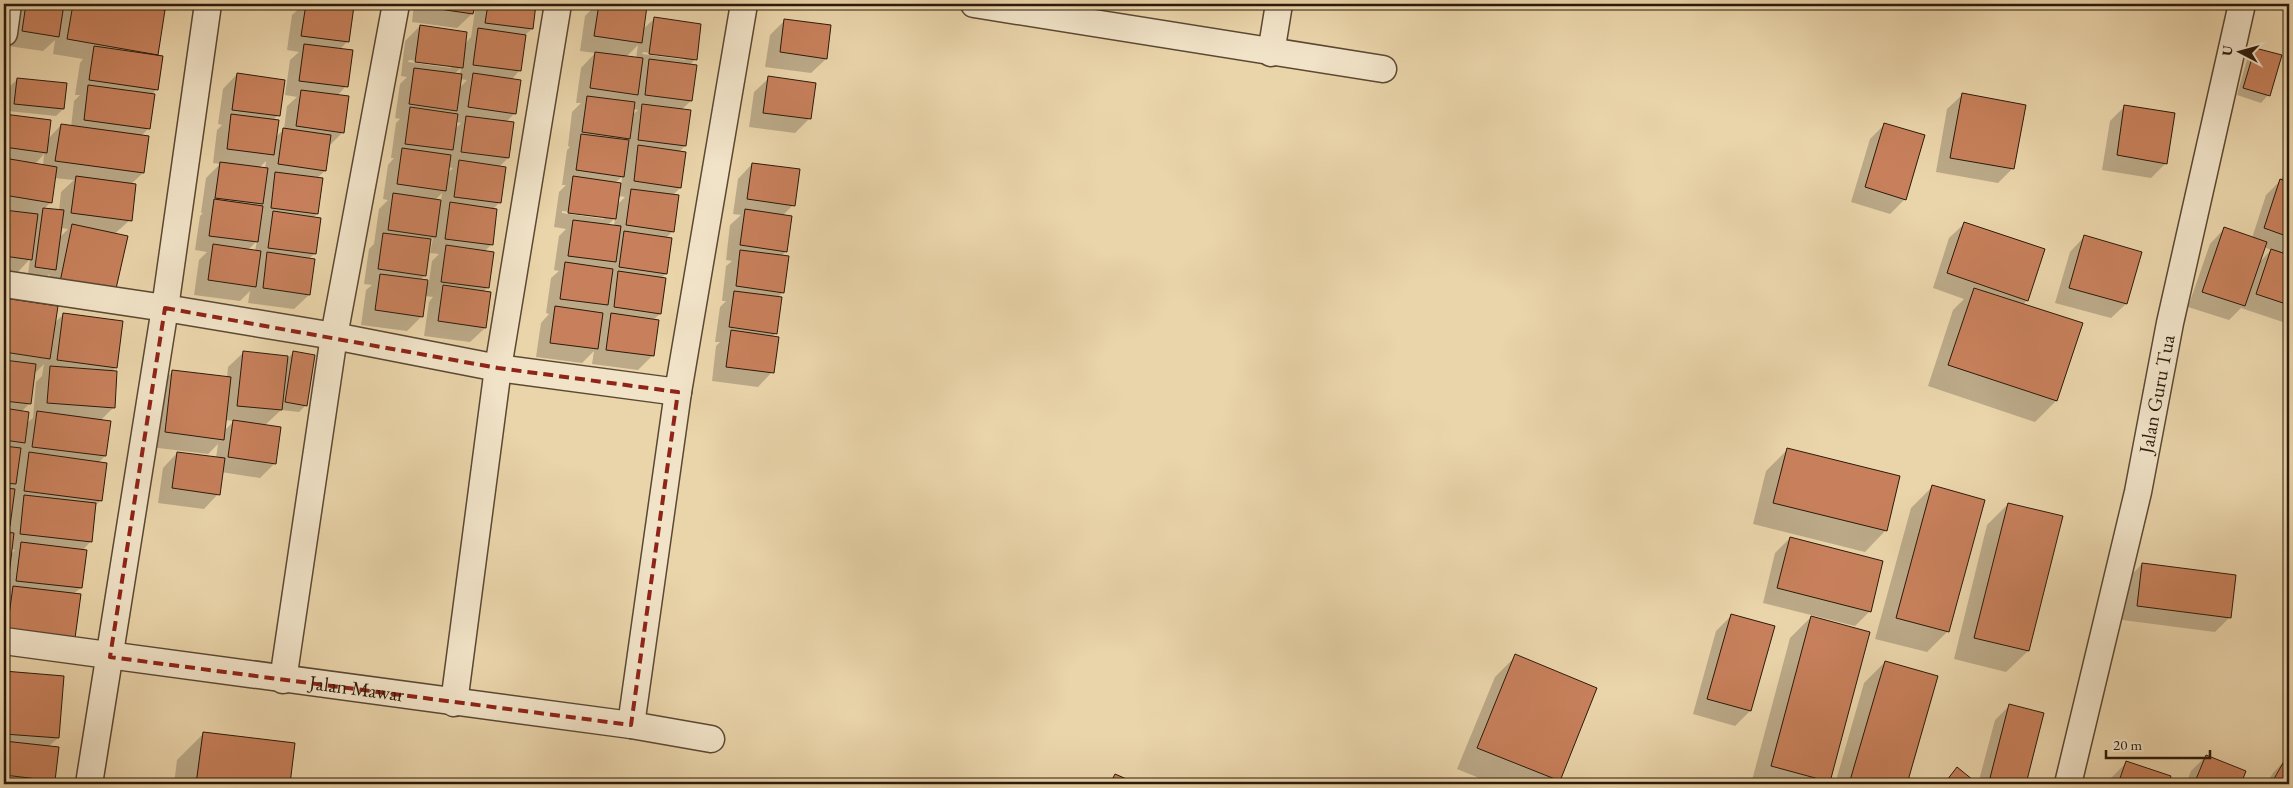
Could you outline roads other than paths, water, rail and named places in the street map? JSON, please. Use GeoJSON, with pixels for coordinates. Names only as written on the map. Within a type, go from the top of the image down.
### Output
{"type":"FeatureCollection","features":[{"type":"Feature","properties":{"kind":"street"},"geometry":{"type":"LineString","coordinates":[[4,33],[8,4]]}},
{"type":"Feature","properties":{"kind":"street"},"geometry":{"type":"LineString","coordinates":[[89,784],[165,308],[208,4]]}},
{"type":"Feature","properties":{"kind":"street"},"geometry":{"type":"LineString","coordinates":[[283,680],[334,336],[396,4]]}},
{"type":"Feature","properties":{"kind":"street"},"geometry":{"type":"LineString","coordinates":[[454,703],[498,368],[558,4]]}},
{"type":"Feature","properties":{"kind":"street"},"geometry":{"type":"LineString","coordinates":[[631,725],[678,392],[744,4]]}},
{"type":"Feature","properties":{"kind":"street"},"geometry":{"type":"LineString","coordinates":[[974,4],[1090,13],[1271,52],[1383,69]]}},
{"type":"Feature","properties":{"kind":"street"},"geometry":{"type":"LineString","coordinates":[[1271,52],[1279,4]]}},
{"type":"Feature","properties":{"kind":"street","name":"Jalan Guru Tua"},"geometry":{"type":"LineString","coordinates":[[2068,784],[2138,492],[2170,323],[2242,4]]}},
{"type":"Feature","properties":{"kind":"street"},"geometry":{"type":"LineString","coordinates":[[4,284],[334,336],[498,368],[678,392]]}},
{"type":"Feature","properties":{"kind":"street","name":"Jalan Mawar"},"geometry":{"type":"LineString","coordinates":[[4,641],[110,657],[631,725],[711,739]]}}]}
